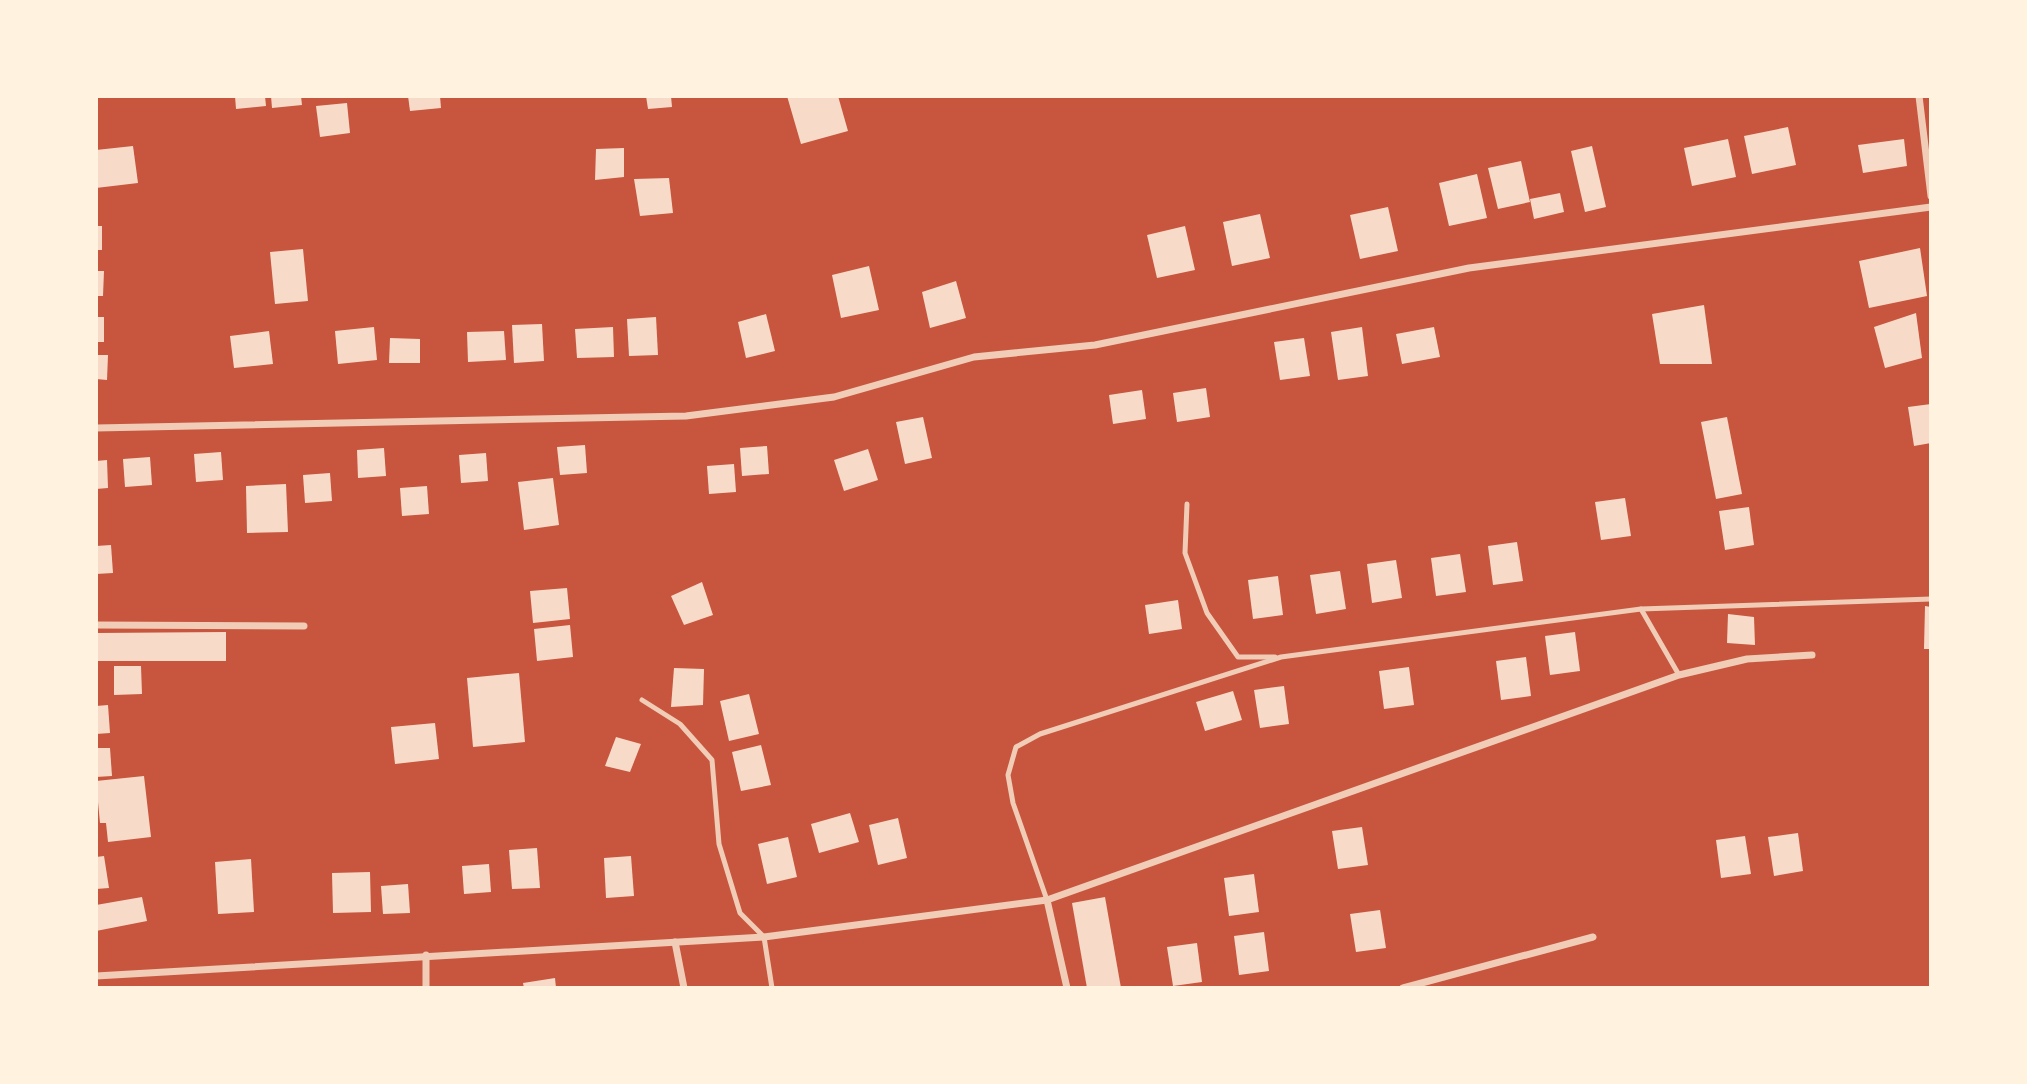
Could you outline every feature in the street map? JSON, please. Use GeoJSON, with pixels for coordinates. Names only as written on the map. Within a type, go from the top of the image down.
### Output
{"type":"FeatureCollection","features":[{"type":"Feature","properties":{"kind":"street"},"geometry":{"type":"LineString","coordinates":[[1919,96],[1931,196]]}},
{"type":"Feature","properties":{"kind":"street"},"geometry":{"type":"LineString","coordinates":[[96,428],[686,416],[834,397],[974,357],[1095,345],[1469,268],[1931,207]]}},
{"type":"Feature","properties":{"kind":"street"},"geometry":{"type":"LineString","coordinates":[[96,625],[304,626]]}},
{"type":"Feature","properties":{"kind":"street"},"geometry":{"type":"LineString","coordinates":[[96,976],[764,937],[1047,900],[1679,675],[1747,659],[1812,655]]}},
{"type":"Feature","properties":{"kind":"street"},"geometry":{"type":"LineString","coordinates":[[1047,900],[1067,988]]}},
{"type":"Feature","properties":{"kind":"street"},"geometry":{"type":"LineString","coordinates":[[1404,988],[1593,937]]}},
{"type":"Feature","properties":{"kind":"street"},"geometry":{"type":"LineString","coordinates":[[674,942],[684,988]]}},
{"type":"Feature","properties":{"kind":"street"},"geometry":{"type":"LineString","coordinates":[[426,955],[426,988]]}},
{"type":"Feature","properties":{"kind":"lane"},"geometry":{"type":"LineString","coordinates":[[1187,504],[1185,553],[1207,613],[1238,657],[1280,657],[1641,609],[1931,599]]}},
{"type":"Feature","properties":{"kind":"lane"},"geometry":{"type":"LineString","coordinates":[[1641,609],[1679,675]]}},
{"type":"Feature","properties":{"kind":"lane"},"geometry":{"type":"LineString","coordinates":[[1047,900],[1013,803],[1008,775],[1016,747],[1040,734],[1280,657]]}},
{"type":"Feature","properties":{"kind":"lane"},"geometry":{"type":"LineString","coordinates":[[642,700],[680,724],[712,760],[719,844],[740,913],[764,937],[772,988]]}},
{"type":"Feature","properties":{"kind":"building"},"geometry":{"type":"Polygon","coordinates":[[[235,96],[265,96],[266,106],[236,109],[235,96]]]}},
{"type":"Feature","properties":{"kind":"building"},"geometry":{"type":"Polygon","coordinates":[[[271,96],[301,96],[302,105],[272,108],[271,96]]]}},
{"type":"Feature","properties":{"kind":"building"},"geometry":{"type":"Polygon","coordinates":[[[408,96],[440,96],[441,108],[410,111],[408,96]]]}},
{"type":"Feature","properties":{"kind":"building"},"geometry":{"type":"Polygon","coordinates":[[[646,96],[671,96],[672,107],[648,109],[646,96]]]}},
{"type":"Feature","properties":{"kind":"building"},"geometry":{"type":"Polygon","coordinates":[[[787,96],[838,96],[848,131],[801,144],[787,96]]]}},
{"type":"Feature","properties":{"kind":"building"},"geometry":{"type":"Polygon","coordinates":[[[347,103],[350,133],[320,137],[316,106],[347,103]]]}},
{"type":"Feature","properties":{"kind":"building"},"geometry":{"type":"Polygon","coordinates":[[[1788,127],[1796,165],[1752,174],[1744,136],[1788,127]]]}},
{"type":"Feature","properties":{"kind":"building"},"geometry":{"type":"Polygon","coordinates":[[[1728,139],[1736,177],[1692,186],[1684,148],[1728,139]]]}},
{"type":"Feature","properties":{"kind":"building"},"geometry":{"type":"Polygon","coordinates":[[[1904,139],[1907,166],[1863,173],[1858,145],[1904,139]]]}},
{"type":"Feature","properties":{"kind":"building"},"geometry":{"type":"Polygon","coordinates":[[[133,146],[138,183],[96,188],[96,150],[133,146]]]}},
{"type":"Feature","properties":{"kind":"building"},"geometry":{"type":"Polygon","coordinates":[[[1592,146],[1606,207],[1585,212],[1571,151],[1592,146]]]}},
{"type":"Feature","properties":{"kind":"building"},"geometry":{"type":"Polygon","coordinates":[[[624,148],[624,177],[595,180],[596,149],[624,148]]]}},
{"type":"Feature","properties":{"kind":"building"},"geometry":{"type":"Polygon","coordinates":[[[1521,161],[1530,202],[1498,209],[1488,168],[1521,161]]]}},
{"type":"Feature","properties":{"kind":"building"},"geometry":{"type":"Polygon","coordinates":[[[1477,174],[1487,218],[1449,226],[1439,183],[1477,174]]]}},
{"type":"Feature","properties":{"kind":"building"},"geometry":{"type":"Polygon","coordinates":[[[669,178],[673,213],[640,216],[634,179],[669,178]]]}},
{"type":"Feature","properties":{"kind":"building"},"geometry":{"type":"Polygon","coordinates":[[[1560,193],[1564,212],[1534,219],[1530,199],[1560,193]]]}},
{"type":"Feature","properties":{"kind":"building"},"geometry":{"type":"Polygon","coordinates":[[[1388,207],[1398,251],[1360,259],[1350,215],[1388,207]]]}},
{"type":"Feature","properties":{"kind":"building"},"geometry":{"type":"Polygon","coordinates":[[[1260,214],[1270,258],[1232,266],[1223,222],[1260,214]]]}},
{"type":"Feature","properties":{"kind":"building"},"geometry":{"type":"Polygon","coordinates":[[[96,226],[102,226],[102,250],[96,250],[96,226]]]}},
{"type":"Feature","properties":{"kind":"building"},"geometry":{"type":"Polygon","coordinates":[[[1185,226],[1195,270],[1157,278],[1147,235],[1185,226]]]}},
{"type":"Feature","properties":{"kind":"building"},"geometry":{"type":"Polygon","coordinates":[[[1920,248],[1927,296],[1869,308],[1859,261],[1920,248]]]}},
{"type":"Feature","properties":{"kind":"building"},"geometry":{"type":"Polygon","coordinates":[[[303,249],[308,301],[275,304],[270,252],[303,249]]]}},
{"type":"Feature","properties":{"kind":"building"},"geometry":{"type":"Polygon","coordinates":[[[869,266],[879,310],[841,318],[832,275],[869,266]]]}},
{"type":"Feature","properties":{"kind":"building"},"geometry":{"type":"Polygon","coordinates":[[[96,271],[104,271],[103,296],[96,296],[96,271]]]}},
{"type":"Feature","properties":{"kind":"building"},"geometry":{"type":"Polygon","coordinates":[[[956,281],[966,318],[930,328],[922,292],[956,281]]]}},
{"type":"Feature","properties":{"kind":"building"},"geometry":{"type":"Polygon","coordinates":[[[1704,305],[1712,364],[1660,364],[1652,314],[1704,305]]]}},
{"type":"Feature","properties":{"kind":"building"},"geometry":{"type":"Polygon","coordinates":[[[1916,313],[1922,358],[1885,368],[1874,327],[1916,313]]]}},
{"type":"Feature","properties":{"kind":"building"},"geometry":{"type":"Polygon","coordinates":[[[766,314],[775,351],[746,358],[738,322],[766,314]]]}},
{"type":"Feature","properties":{"kind":"building"},"geometry":{"type":"Polygon","coordinates":[[[96,317],[104,317],[104,342],[96,342],[96,317]]]}},
{"type":"Feature","properties":{"kind":"building"},"geometry":{"type":"Polygon","coordinates":[[[656,317],[658,355],[629,356],[627,319],[656,317]]]}},
{"type":"Feature","properties":{"kind":"building"},"geometry":{"type":"Polygon","coordinates":[[[542,324],[544,361],[514,363],[512,325],[542,324]]]}},
{"type":"Feature","properties":{"kind":"building"},"geometry":{"type":"Polygon","coordinates":[[[374,327],[377,360],[338,364],[335,331],[374,327]]]}},
{"type":"Feature","properties":{"kind":"building"},"geometry":{"type":"Polygon","coordinates":[[[613,327],[614,357],[577,358],[575,329],[613,327]]]}},
{"type":"Feature","properties":{"kind":"building"},"geometry":{"type":"Polygon","coordinates":[[[1362,327],[1368,376],[1338,380],[1331,332],[1362,327]]]}},
{"type":"Feature","properties":{"kind":"building"},"geometry":{"type":"Polygon","coordinates":[[[1434,327],[1440,357],[1402,364],[1396,334],[1434,327]]]}},
{"type":"Feature","properties":{"kind":"building"},"geometry":{"type":"Polygon","coordinates":[[[269,331],[273,364],[234,368],[230,336],[269,331]]]}},
{"type":"Feature","properties":{"kind":"building"},"geometry":{"type":"Polygon","coordinates":[[[504,331],[506,360],[468,362],[467,332],[504,331]]]}},
{"type":"Feature","properties":{"kind":"building"},"geometry":{"type":"Polygon","coordinates":[[[390,338],[420,339],[420,363],[389,363],[390,338]]]}},
{"type":"Feature","properties":{"kind":"building"},"geometry":{"type":"Polygon","coordinates":[[[1304,338],[1310,376],[1280,380],[1274,342],[1304,338]]]}},
{"type":"Feature","properties":{"kind":"building"},"geometry":{"type":"Polygon","coordinates":[[[96,355],[108,355],[107,380],[96,379],[96,355]]]}},
{"type":"Feature","properties":{"kind":"building"},"geometry":{"type":"Polygon","coordinates":[[[1206,388],[1210,417],[1177,422],[1173,393],[1206,388]]]}},
{"type":"Feature","properties":{"kind":"building"},"geometry":{"type":"Polygon","coordinates":[[[1142,390],[1146,419],[1113,424],[1109,395],[1142,390]]]}},
{"type":"Feature","properties":{"kind":"building"},"geometry":{"type":"Polygon","coordinates":[[[1931,404],[1931,443],[1914,446],[1908,407],[1931,404]]]}},
{"type":"Feature","properties":{"kind":"building"},"geometry":{"type":"Polygon","coordinates":[[[923,417],[932,458],[905,464],[896,422],[923,417]]]}},
{"type":"Feature","properties":{"kind":"building"},"geometry":{"type":"Polygon","coordinates":[[[1727,417],[1742,494],[1716,499],[1701,422],[1727,417]]]}},
{"type":"Feature","properties":{"kind":"building"},"geometry":{"type":"Polygon","coordinates":[[[585,445],[587,473],[560,475],[557,447],[585,445]]]}},
{"type":"Feature","properties":{"kind":"building"},"geometry":{"type":"Polygon","coordinates":[[[767,446],[769,474],[742,476],[740,448],[767,446]]]}},
{"type":"Feature","properties":{"kind":"building"},"geometry":{"type":"Polygon","coordinates":[[[384,448],[386,476],[358,478],[357,450],[384,448]]]}},
{"type":"Feature","properties":{"kind":"building"},"geometry":{"type":"Polygon","coordinates":[[[868,449],[878,480],[844,491],[834,460],[868,449]]]}},
{"type":"Feature","properties":{"kind":"building"},"geometry":{"type":"Polygon","coordinates":[[[221,452],[223,480],[196,482],[194,454],[221,452]]]}},
{"type":"Feature","properties":{"kind":"building"},"geometry":{"type":"Polygon","coordinates":[[[486,453],[488,481],[461,483],[459,455],[486,453]]]}},
{"type":"Feature","properties":{"kind":"building"},"geometry":{"type":"Polygon","coordinates":[[[150,457],[152,485],[125,487],[123,459],[150,457]]]}},
{"type":"Feature","properties":{"kind":"building"},"geometry":{"type":"Polygon","coordinates":[[[107,460],[108,488],[96,489],[96,461],[107,460]]]}},
{"type":"Feature","properties":{"kind":"building"},"geometry":{"type":"Polygon","coordinates":[[[734,464],[736,492],[709,494],[707,466],[734,464]]]}},
{"type":"Feature","properties":{"kind":"building"},"geometry":{"type":"Polygon","coordinates":[[[330,473],[332,501],[305,503],[303,475],[330,473]]]}},
{"type":"Feature","properties":{"kind":"building"},"geometry":{"type":"Polygon","coordinates":[[[553,478],[559,525],[524,530],[518,482],[553,478]]]}},
{"type":"Feature","properties":{"kind":"building"},"geometry":{"type":"Polygon","coordinates":[[[286,484],[288,532],[247,533],[246,486],[286,484]]]}},
{"type":"Feature","properties":{"kind":"building"},"geometry":{"type":"Polygon","coordinates":[[[427,486],[429,514],[402,516],[400,488],[427,486]]]}},
{"type":"Feature","properties":{"kind":"building"},"geometry":{"type":"Polygon","coordinates":[[[1625,498],[1631,536],[1601,540],[1595,502],[1625,498]]]}},
{"type":"Feature","properties":{"kind":"building"},"geometry":{"type":"Polygon","coordinates":[[[1749,507],[1754,545],[1725,550],[1719,511],[1749,507]]]}},
{"type":"Feature","properties":{"kind":"building"},"geometry":{"type":"Polygon","coordinates":[[[1517,542],[1523,581],[1493,585],[1488,546],[1517,542]]]}},
{"type":"Feature","properties":{"kind":"building"},"geometry":{"type":"Polygon","coordinates":[[[111,545],[113,573],[96,574],[96,546],[111,545]]]}},
{"type":"Feature","properties":{"kind":"building"},"geometry":{"type":"Polygon","coordinates":[[[1460,554],[1466,592],[1436,596],[1431,558],[1460,554]]]}},
{"type":"Feature","properties":{"kind":"building"},"geometry":{"type":"Polygon","coordinates":[[[1396,560],[1402,598],[1372,603],[1367,564],[1396,560]]]}},
{"type":"Feature","properties":{"kind":"building"},"geometry":{"type":"Polygon","coordinates":[[[1340,571],[1346,609],[1316,614],[1310,575],[1340,571]]]}},
{"type":"Feature","properties":{"kind":"building"},"geometry":{"type":"Polygon","coordinates":[[[1278,576],[1283,615],[1253,619],[1248,580],[1278,576]]]}},
{"type":"Feature","properties":{"kind":"building"},"geometry":{"type":"Polygon","coordinates":[[[702,582],[713,615],[684,625],[671,596],[702,582]]]}},
{"type":"Feature","properties":{"kind":"building"},"geometry":{"type":"Polygon","coordinates":[[[567,588],[570,619],[533,623],[530,591],[567,588]]]}},
{"type":"Feature","properties":{"kind":"building"},"geometry":{"type":"Polygon","coordinates":[[[1178,600],[1182,629],[1149,634],[1145,605],[1178,600]]]}},
{"type":"Feature","properties":{"kind":"building"},"geometry":{"type":"Polygon","coordinates":[[[1925,606],[1931,607],[1931,649],[1924,649],[1925,606]]]}},
{"type":"Feature","properties":{"kind":"building"},"geometry":{"type":"Polygon","coordinates":[[[1728,614],[1754,617],[1755,645],[1727,643],[1728,614]]]}},
{"type":"Feature","properties":{"kind":"building"},"geometry":{"type":"Polygon","coordinates":[[[570,625],[573,657],[537,661],[534,629],[570,625]]]}},
{"type":"Feature","properties":{"kind":"building"},"geometry":{"type":"Polygon","coordinates":[[[226,632],[226,661],[96,661],[96,633],[226,632]]]}},
{"type":"Feature","properties":{"kind":"building"},"geometry":{"type":"Polygon","coordinates":[[[1575,632],[1580,671],[1550,675],[1545,636],[1575,632]]]}},
{"type":"Feature","properties":{"kind":"building"},"geometry":{"type":"Polygon","coordinates":[[[1526,657],[1531,696],[1501,700],[1496,661],[1526,657]]]}},
{"type":"Feature","properties":{"kind":"building"},"geometry":{"type":"Polygon","coordinates":[[[114,666],[141,666],[142,694],[114,695],[114,666]]]}},
{"type":"Feature","properties":{"kind":"building"},"geometry":{"type":"Polygon","coordinates":[[[1409,667],[1414,705],[1384,709],[1379,671],[1409,667]]]}},
{"type":"Feature","properties":{"kind":"building"},"geometry":{"type":"Polygon","coordinates":[[[674,668],[704,669],[703,705],[671,707],[674,668]]]}},
{"type":"Feature","properties":{"kind":"building"},"geometry":{"type":"Polygon","coordinates":[[[519,673],[525,742],[473,747],[467,678],[519,673]]]}},
{"type":"Feature","properties":{"kind":"building"},"geometry":{"type":"Polygon","coordinates":[[[1284,686],[1289,724],[1260,728],[1254,690],[1284,686]]]}},
{"type":"Feature","properties":{"kind":"building"},"geometry":{"type":"Polygon","coordinates":[[[1233,691],[1242,720],[1205,731],[1196,702],[1233,691]]]}},
{"type":"Feature","properties":{"kind":"building"},"geometry":{"type":"Polygon","coordinates":[[[749,694],[759,734],[729,741],[720,701],[749,694]]]}},
{"type":"Feature","properties":{"kind":"building"},"geometry":{"type":"Polygon","coordinates":[[[108,705],[110,733],[96,734],[96,706],[108,705]]]}},
{"type":"Feature","properties":{"kind":"building"},"geometry":{"type":"Polygon","coordinates":[[[435,723],[439,759],[395,764],[391,727],[435,723]]]}},
{"type":"Feature","properties":{"kind":"building"},"geometry":{"type":"Polygon","coordinates":[[[616,737],[641,744],[630,772],[605,766],[616,737]]]}},
{"type":"Feature","properties":{"kind":"building"},"geometry":{"type":"Polygon","coordinates":[[[761,745],[771,785],[741,791],[732,752],[761,745]]]}},
{"type":"Feature","properties":{"kind":"building"},"geometry":{"type":"Polygon","coordinates":[[[96,748],[110,748],[112,776],[96,777],[96,748]]]}},
{"type":"Feature","properties":{"kind":"building"},"geometry":{"type":"Polygon","coordinates":[[[144,776],[151,837],[108,842],[106,823],[100,823],[96,781],[144,776]]]}},
{"type":"Feature","properties":{"kind":"building"},"geometry":{"type":"Polygon","coordinates":[[[850,813],[859,842],[819,853],[811,824],[850,813]]]}},
{"type":"Feature","properties":{"kind":"building"},"geometry":{"type":"Polygon","coordinates":[[[898,818],[907,858],[878,865],[869,825],[898,818]]]}},
{"type":"Feature","properties":{"kind":"building"},"geometry":{"type":"Polygon","coordinates":[[[1362,827],[1368,865],[1338,869],[1332,831],[1362,827]]]}},
{"type":"Feature","properties":{"kind":"building"},"geometry":{"type":"Polygon","coordinates":[[[1798,833],[1803,871],[1774,876],[1768,837],[1798,833]]]}},
{"type":"Feature","properties":{"kind":"building"},"geometry":{"type":"Polygon","coordinates":[[[1745,836],[1751,874],[1721,878],[1716,840],[1745,836]]]}},
{"type":"Feature","properties":{"kind":"building"},"geometry":{"type":"Polygon","coordinates":[[[788,837],[797,877],[767,884],[758,844],[788,837]]]}},
{"type":"Feature","properties":{"kind":"building"},"geometry":{"type":"Polygon","coordinates":[[[537,848],[540,888],[512,889],[509,850],[537,848]]]}},
{"type":"Feature","properties":{"kind":"building"},"geometry":{"type":"Polygon","coordinates":[[[104,856],[109,888],[96,889],[96,857],[104,856]]]}},
{"type":"Feature","properties":{"kind":"building"},"geometry":{"type":"Polygon","coordinates":[[[631,856],[634,896],[606,898],[604,858],[631,856]]]}},
{"type":"Feature","properties":{"kind":"building"},"geometry":{"type":"Polygon","coordinates":[[[251,859],[254,912],[218,914],[215,862],[251,859]]]}},
{"type":"Feature","properties":{"kind":"building"},"geometry":{"type":"Polygon","coordinates":[[[489,864],[491,892],[464,894],[462,866],[489,864]]]}},
{"type":"Feature","properties":{"kind":"building"},"geometry":{"type":"Polygon","coordinates":[[[370,872],[371,912],[333,913],[332,873],[370,872]]]}},
{"type":"Feature","properties":{"kind":"building"},"geometry":{"type":"Polygon","coordinates":[[[1254,874],[1259,912],[1229,916],[1224,878],[1254,874]]]}},
{"type":"Feature","properties":{"kind":"building"},"geometry":{"type":"Polygon","coordinates":[[[408,884],[410,913],[383,914],[381,886],[408,884]]]}},
{"type":"Feature","properties":{"kind":"building"},"geometry":{"type":"Polygon","coordinates":[[[142,897],[147,921],[96,931],[96,905],[142,897]]]}},
{"type":"Feature","properties":{"kind":"building"},"geometry":{"type":"Polygon","coordinates":[[[1105,897],[1121,988],[1087,988],[1072,903],[1105,897]]]}},
{"type":"Feature","properties":{"kind":"building"},"geometry":{"type":"Polygon","coordinates":[[[1380,910],[1386,948],[1356,952],[1350,914],[1380,910]]]}},
{"type":"Feature","properties":{"kind":"building"},"geometry":{"type":"Polygon","coordinates":[[[1264,932],[1269,971],[1239,975],[1234,936],[1264,932]]]}},
{"type":"Feature","properties":{"kind":"building"},"geometry":{"type":"Polygon","coordinates":[[[1197,943],[1202,982],[1173,986],[1167,947],[1197,943]]]}},
{"type":"Feature","properties":{"kind":"building"},"geometry":{"type":"Polygon","coordinates":[[[555,978],[556,988],[524,988],[523,983],[555,978]]]}}]}
